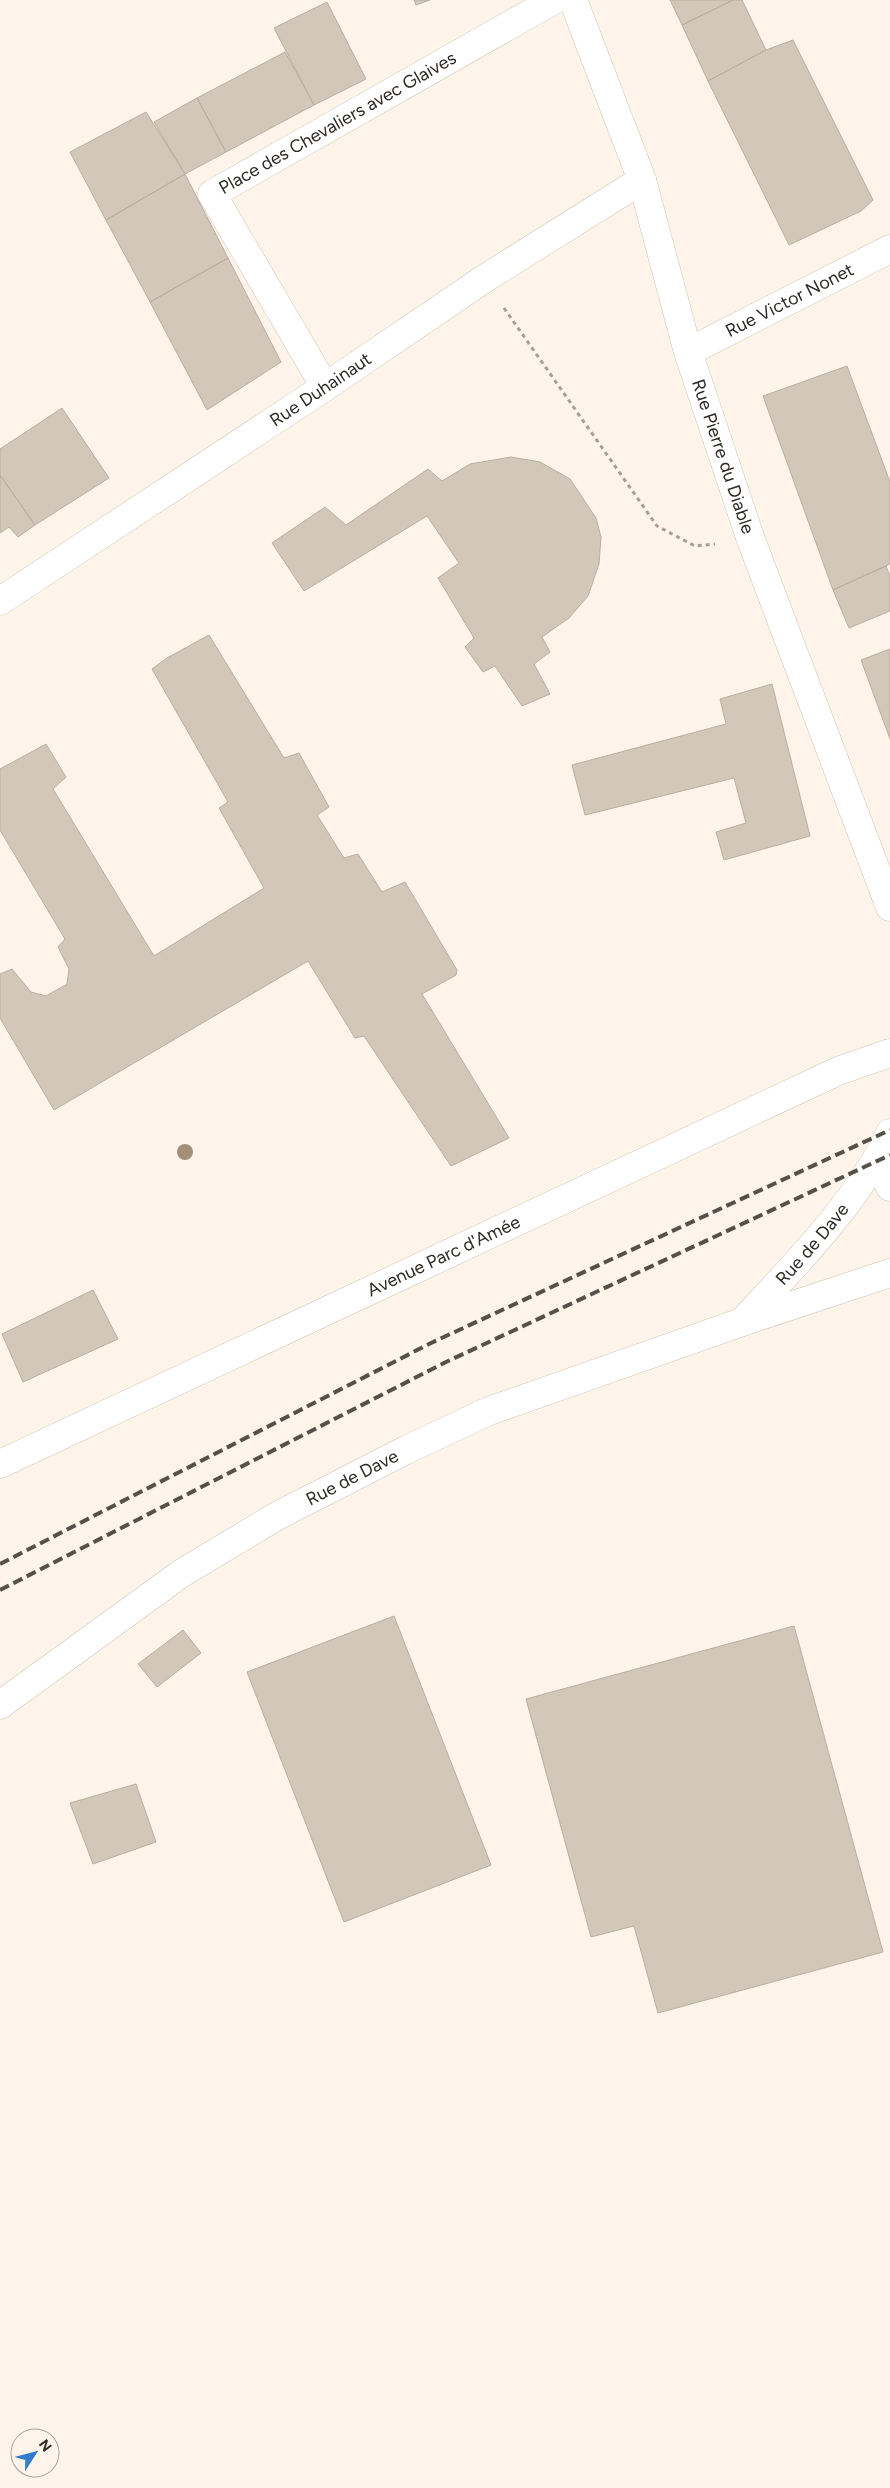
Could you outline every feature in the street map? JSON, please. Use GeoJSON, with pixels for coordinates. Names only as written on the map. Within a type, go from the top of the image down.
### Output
{"type":"FeatureCollection","features":[{"type":"Feature","properties":{"kind":"street","name":"Place des Chevaliers avec Glaives"},"geometry":{"type":"LineString","coordinates":[[326,387],[212,194],[554,0]]}},
{"type":"Feature","properties":{"kind":"street","name":"Rue Pierre du Diable"},"geometry":{"type":"LineString","coordinates":[[572,0],[642,180],[688,352],[751,540],[890,907]]}},
{"type":"Feature","properties":{"kind":"street","name":"Rue Duhainaut"},"geometry":{"type":"LineString","coordinates":[[0,601],[326,387],[484,279],[642,180]]}},
{"type":"Feature","properties":{"kind":"street","name":"Rue Victor Nonet"},"geometry":{"type":"LineString","coordinates":[[688,352],[890,249]]}},
{"type":"Feature","properties":{"kind":"street","name":"Avenue Parc d'Amée"},"geometry":{"type":"LineString","coordinates":[[0,1464],[831,1075],[890,1052]]}},
{"type":"Feature","properties":{"kind":"street","name":"Rue de Dave"},"geometry":{"type":"LineString","coordinates":[[742,1322],[811,1247],[877,1160],[890,1133]]}},
{"type":"Feature","properties":{"kind":"street"},"geometry":{"type":"LineString","coordinates":[[877,1160],[890,1187]]}},
{"type":"Feature","properties":{"kind":"street","name":"Rue de Dave"},"geometry":{"type":"LineString","coordinates":[[0,1706],[182,1573],[277,1516],[406,1450],[489,1411],[742,1322],[890,1273]]}},
{"type":"Feature","properties":{"kind":"path"},"geometry":{"type":"LineString","coordinates":[[484,279],[657,526],[695,546],[751,540]]}},
{"type":"Feature","properties":{"kind":"building"},"geometry":{"type":"Polygon","coordinates":[[[414,0],[430,0],[416,5],[414,0]]]}},
{"type":"Feature","properties":{"kind":"building"},"geometry":{"type":"Polygon","coordinates":[[[670,0],[733,0],[682,25],[670,0]]]}},
{"type":"Feature","properties":{"kind":"building"},"geometry":{"type":"Polygon","coordinates":[[[733,0],[742,0],[766,50],[708,81],[682,25],[733,0]]]}},
{"type":"Feature","properties":{"kind":"building"},"geometry":{"type":"Polygon","coordinates":[[[327,2],[366,79],[314,105],[274,28],[327,2]]]}},
{"type":"Feature","properties":{"kind":"building"},"geometry":{"type":"Polygon","coordinates":[[[793,40],[873,200],[861,211],[789,245],[708,81],[766,50],[793,40]]]}},
{"type":"Feature","properties":{"kind":"building"},"geometry":{"type":"Polygon","coordinates":[[[285,52],[314,105],[226,152],[197,98],[285,52]]]}},
{"type":"Feature","properties":{"kind":"building"},"geometry":{"type":"Polygon","coordinates":[[[197,98],[226,152],[185,174],[154,122],[197,98]]]}},
{"type":"Feature","properties":{"kind":"building"},"geometry":{"type":"Polygon","coordinates":[[[146,112],[185,174],[106,220],[70,152],[146,112]]]}},
{"type":"Feature","properties":{"kind":"building"},"geometry":{"type":"Polygon","coordinates":[[[185,174],[228,258],[150,302],[106,220],[185,174]]]}},
{"type":"Feature","properties":{"kind":"building"},"geometry":{"type":"Polygon","coordinates":[[[228,258],[281,362],[207,410],[150,302],[228,258]]]}},
{"type":"Feature","properties":{"kind":"building"},"geometry":{"type":"Polygon","coordinates":[[[847,366],[890,482],[890,564],[833,590],[763,396],[847,366]]]}},
{"type":"Feature","properties":{"kind":"building"},"geometry":{"type":"Polygon","coordinates":[[[62,408],[109,478],[35,525],[0,475],[0,449],[62,408]]]}},
{"type":"Feature","properties":{"kind":"building"},"geometry":{"type":"Polygon","coordinates":[[[511,457],[540,462],[570,479],[596,518],[601,537],[599,564],[588,596],[569,618],[542,637],[550,652],[534,664],[550,694],[522,706],[495,666],[483,672],[465,647],[474,638],[438,578],[459,563],[427,516],[304,591],[272,543],[325,507],[346,525],[428,469],[442,481],[470,464],[511,457]]]}},
{"type":"Feature","properties":{"kind":"building"},"geometry":{"type":"Polygon","coordinates":[[[0,475],[35,525],[18,537],[9,527],[0,533],[0,475]]]}},
{"type":"Feature","properties":{"kind":"building"},"geometry":{"type":"Polygon","coordinates":[[[886,566],[890,576],[890,611],[849,628],[833,590],[886,566]]]}},
{"type":"Feature","properties":{"kind":"building"},"geometry":{"type":"Polygon","coordinates":[[[209,635],[284,758],[299,753],[329,807],[317,815],[344,858],[358,854],[382,892],[405,882],[457,970],[456,975],[422,994],[509,1138],[451,1166],[364,1036],[355,1038],[308,961],[54,1110],[0,1018],[0,974],[12,969],[31,992],[46,996],[67,984],[69,969],[58,947],[65,939],[0,830],[0,769],[46,744],[66,777],[53,789],[154,956],[264,888],[219,808],[228,802],[152,669],[167,658],[209,635]]]}},
{"type":"Feature","properties":{"kind":"building"},"geometry":{"type":"Polygon","coordinates":[[[890,649],[890,739],[861,660],[890,649]]]}},
{"type":"Feature","properties":{"kind":"building"},"geometry":{"type":"Polygon","coordinates":[[[772,684],[810,836],[724,860],[716,832],[746,823],[734,778],[585,815],[572,765],[726,724],[720,699],[772,684]]]}},
{"type":"Feature","properties":{"kind":"building"},"geometry":{"type":"Polygon","coordinates":[[[93,1290],[118,1339],[23,1382],[2,1334],[93,1290]]]}},
{"type":"Feature","properties":{"kind":"building"},"geometry":{"type":"Polygon","coordinates":[[[394,1616],[491,1865],[344,1922],[247,1672],[394,1616]]]}},
{"type":"Feature","properties":{"kind":"building"},"geometry":{"type":"Polygon","coordinates":[[[794,1626],[883,1952],[658,2013],[634,1926],[591,1937],[526,1699],[794,1626]]]}},
{"type":"Feature","properties":{"kind":"building"},"geometry":{"type":"Polygon","coordinates":[[[183,1630],[201,1653],[157,1687],[138,1664],[183,1630]]]}},
{"type":"Feature","properties":{"kind":"building"},"geometry":{"type":"Polygon","coordinates":[[[136,1784],[156,1842],[93,1864],[70,1803],[136,1784]]]}},
{"type":"Feature","properties":{"kind":"railway"},"geometry":{"type":"LineString","coordinates":[[0,1564],[431,1343],[890,1130]]}},
{"type":"Feature","properties":{"kind":"railway"},"geometry":{"type":"LineString","coordinates":[[0,1590],[446,1362],[890,1155]]}}]}
